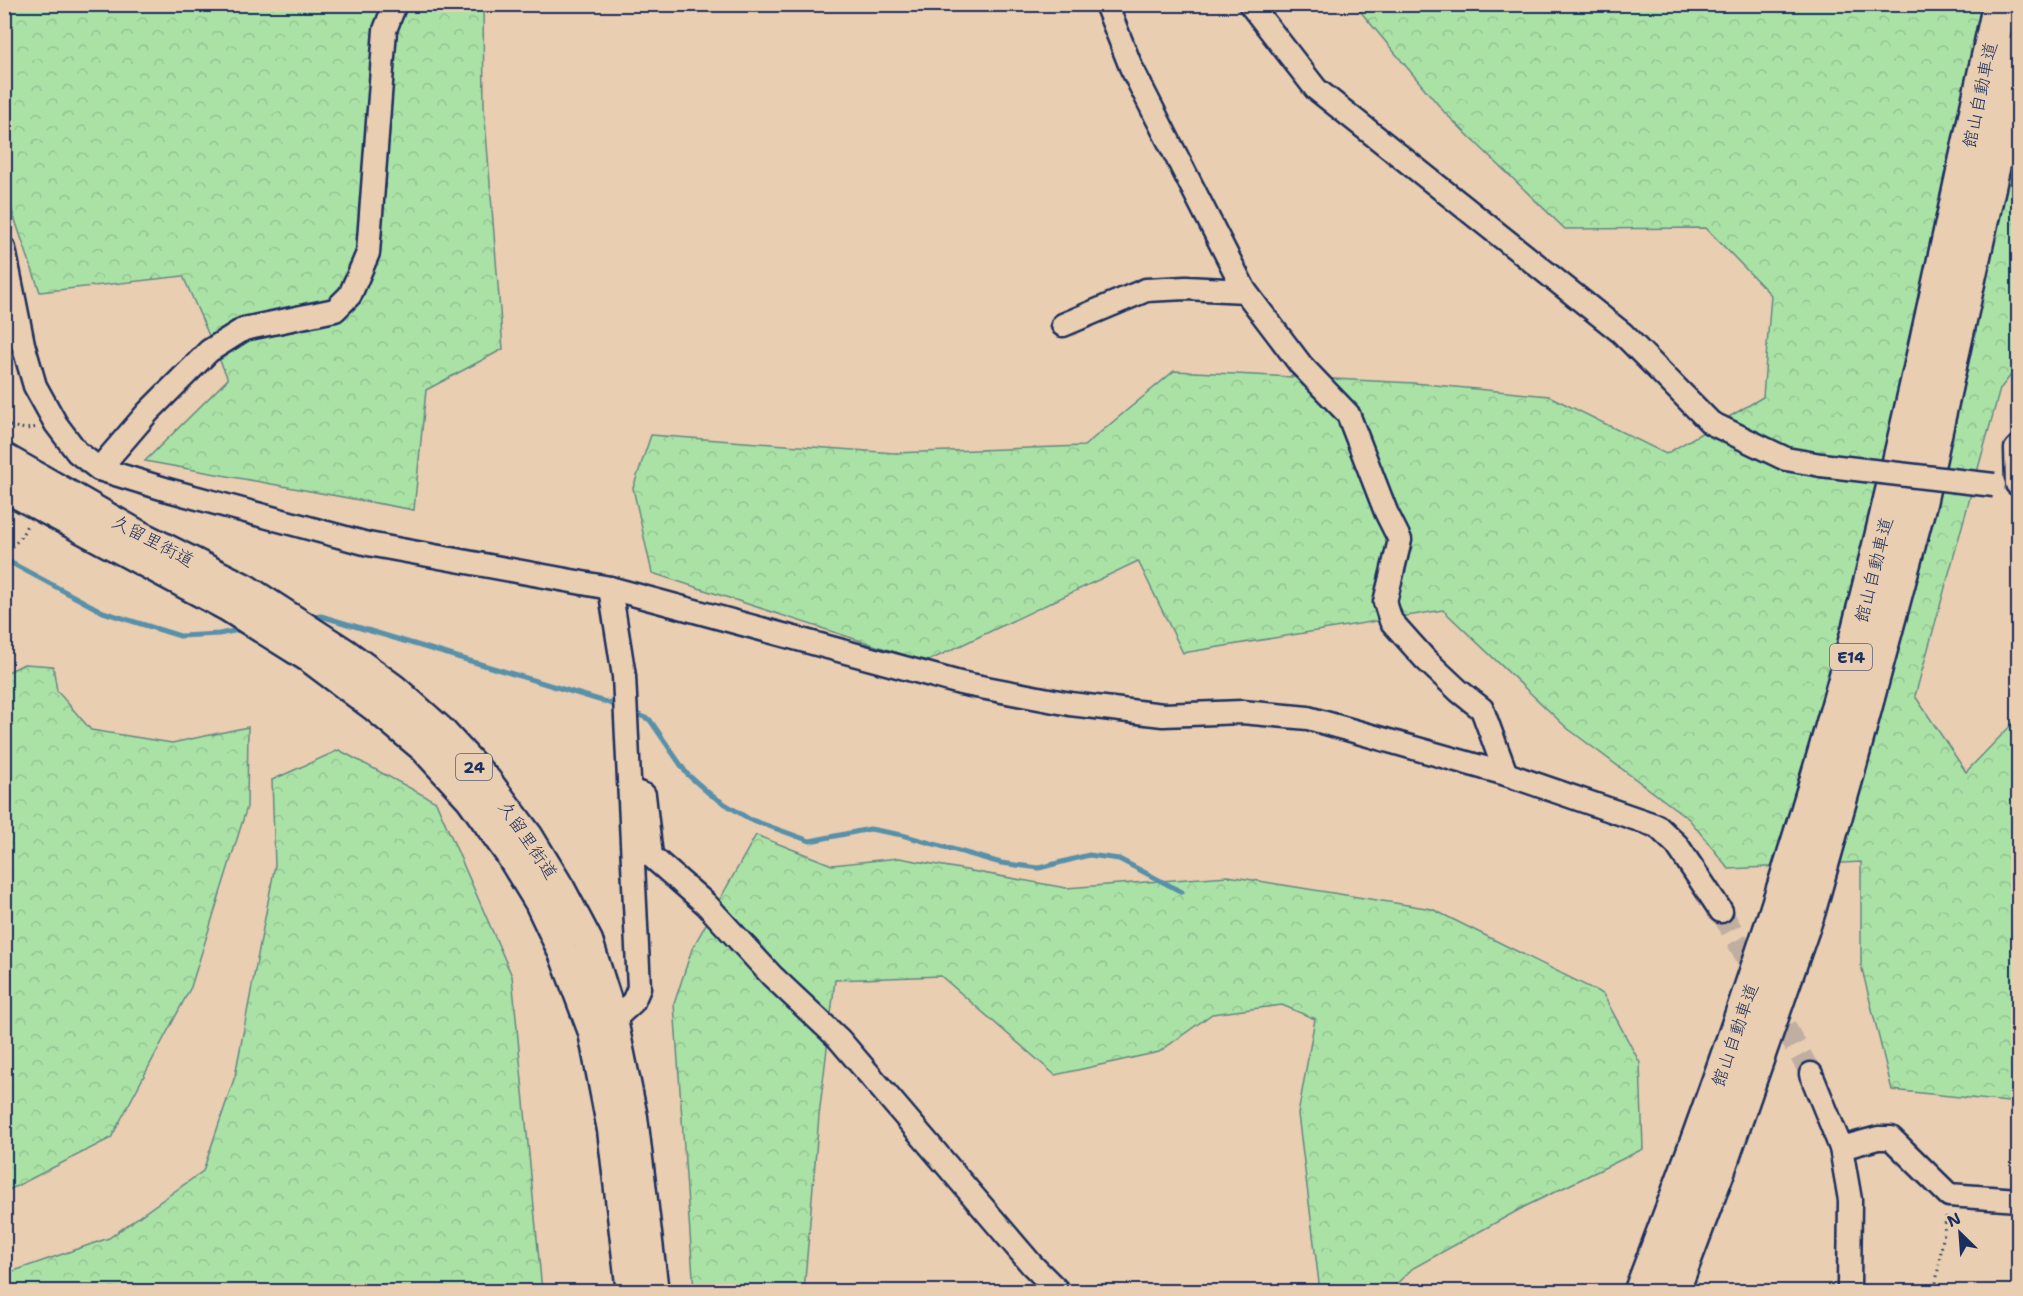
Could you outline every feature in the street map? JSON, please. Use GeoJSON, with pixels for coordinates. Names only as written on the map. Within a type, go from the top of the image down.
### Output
{"type":"FeatureCollection","features":[{"type":"Feature","properties":{"kind":"highway","name":"館山自動車道"},"geometry":{"type":"LineString","coordinates":[[1641,1292],[1695,1151],[1780,905],[1852,653],[1892,495],[2000,4]]}},
{"type":"Feature","properties":{"kind":"highway","name":"館山自動車道"},"geometry":{"type":"LineString","coordinates":[[1672,1292],[1718,1170],[1808,912],[1847,774],[1920,501],[2019,52]]}},
{"type":"Feature","properties":{"kind":"main road","name":"久留里街道"},"geometry":{"type":"LineString","coordinates":[[4,458],[137,534],[246,589],[362,665],[394,689],[440,730],[487,781],[529,837],[588,941],[613,1020],[633,1117],[645,1198],[654,1292]]}},
{"type":"Feature","properties":{"kind":"main road","name":"久留里街道"},"geometry":{"type":"LineString","coordinates":[[4,487],[228,607],[311,658],[375,706],[424,748],[470,798],[509,853],[539,902],[564,955],[593,1032],[612,1130],[631,1292]]}},
{"type":"Feature","properties":{"kind":"street"},"geometry":{"type":"LineString","coordinates":[[99,469],[148,412],[209,351],[243,329],[335,310],[350,295],[368,254],[386,30],[394,4]]}},
{"type":"Feature","properties":{"kind":"street"},"geometry":{"type":"LineString","coordinates":[[1106,4],[1131,67],[1245,291],[1301,365],[1348,414],[1386,512],[1400,540],[1385,602],[1391,621],[1425,659],[1482,709],[1506,774]]}},
{"type":"Feature","properties":{"kind":"street"},"geometry":{"type":"LineString","coordinates":[[1250,4],[1316,89],[1622,333],[1711,423],[1785,459],[1994,485],[2018,484],[2016,449],[2019,447]]}},
{"type":"Feature","properties":{"kind":"street"},"geometry":{"type":"LineString","coordinates":[[4,249],[22,344],[35,386],[56,424],[77,452],[99,469],[368,544],[610,588],[960,683],[1070,704],[1163,715],[1242,712],[1308,718],[1506,774],[1657,826],[1677,845],[1721,910]]}},
{"type":"Feature","properties":{"kind":"street"},"geometry":{"type":"LineString","coordinates":[[1064,325],[1146,291],[1186,288],[1245,291]]}},
{"type":"Feature","properties":{"kind":"street"},"geometry":{"type":"LineString","coordinates":[[610,588],[624,676],[639,988],[633,1002],[613,1020]]}},
{"type":"Feature","properties":{"kind":"street"},"geometry":{"type":"LineString","coordinates":[[630,790],[644,795],[651,856],[706,904],[772,976],[839,1039],[1032,1265],[1059,1292]]}},
{"type":"Feature","properties":{"kind":"street"},"geometry":{"type":"LineString","coordinates":[[1811,1074],[1841,1148],[1850,1200],[1849,1286],[1851,1292]]}},
{"type":"Feature","properties":{"kind":"street"},"geometry":{"type":"LineString","coordinates":[[1841,1148],[1878,1138],[1891,1138],[1949,1195],[2019,1200]]}},
{"type":"Feature","properties":{"kind":"path"},"geometry":{"type":"LineString","coordinates":[[4,424],[26,429],[56,424]]}},
{"type":"Feature","properties":{"kind":"path"},"geometry":{"type":"LineString","coordinates":[[4,556],[21,537],[39,506]]}},
{"type":"Feature","properties":{"kind":"path"},"geometry":{"type":"LineString","coordinates":[[1936,1283],[1949,1195]]}},
{"type":"Feature","properties":{"kind":"green space"},"geometry":{"type":"Polygon","coordinates":[[[4,5],[483,5],[484,107],[503,349],[426,390],[414,510],[145,461],[228,379],[183,276],[40,292],[5,191],[4,5]]]}},
{"type":"Feature","properties":{"kind":"green space"},"geometry":{"type":"Polygon","coordinates":[[[1355,5],[2018,5],[2018,366],[2000,389],[1915,696],[1966,772],[2018,718],[2018,1103],[1892,1090],[1861,965],[1861,862],[1729,869],[1689,819],[1567,728],[1443,610],[1183,653],[1138,561],[926,662],[652,573],[633,488],[651,435],[894,453],[1084,446],[1174,371],[1414,383],[1549,396],[1666,454],[1763,397],[1771,295],[1706,228],[1565,229],[1445,113],[1355,5]]]}},
{"type":"Feature","properties":{"kind":"green space"},"geometry":{"type":"Polygon","coordinates":[[[24,664],[53,666],[57,691],[91,730],[172,743],[248,727],[247,807],[191,987],[111,1138],[5,1192],[4,674],[24,664]]]}},
{"type":"Feature","properties":{"kind":"green space"},"geometry":{"type":"Polygon","coordinates":[[[339,750],[436,802],[512,976],[542,1291],[286,1292],[282,1288],[279,1292],[5,1291],[5,1274],[109,1238],[203,1171],[235,1076],[275,865],[272,780],[339,750]]]}},
{"type":"Feature","properties":{"kind":"green space"},"geometry":{"type":"Polygon","coordinates":[[[756,835],[832,865],[899,858],[1066,888],[1228,876],[1432,909],[1603,994],[1640,1063],[1643,1149],[1524,1207],[1413,1268],[1389,1291],[1320,1291],[1298,1114],[1315,1019],[1282,1005],[1212,1014],[1159,1052],[1055,1075],[941,976],[835,980],[819,1116],[804,1291],[694,1291],[674,1004],[692,949],[756,835]]]}},
{"type":"Feature","properties":{"kind":"waterway"},"geometry":{"type":"LineString","coordinates":[[4,559],[103,612],[180,636],[219,634],[244,629]]}},
{"type":"Feature","properties":{"kind":"waterway"},"geometry":{"type":"LineString","coordinates":[[309,618],[321,616],[619,706]]}},
{"type":"Feature","properties":{"kind":"waterway"},"geometry":{"type":"LineString","coordinates":[[631,711],[650,720],[687,774],[711,795],[749,819],[810,841],[870,829],[902,835],[1001,863],[1039,868],[1089,855],[1119,859],[1182,892]]}},
{"type":"Feature","properties":{"kind":"tunnel"},"geometry":{"type":"LineString","coordinates":[[1721,911],[1811,1074]]}}]}
